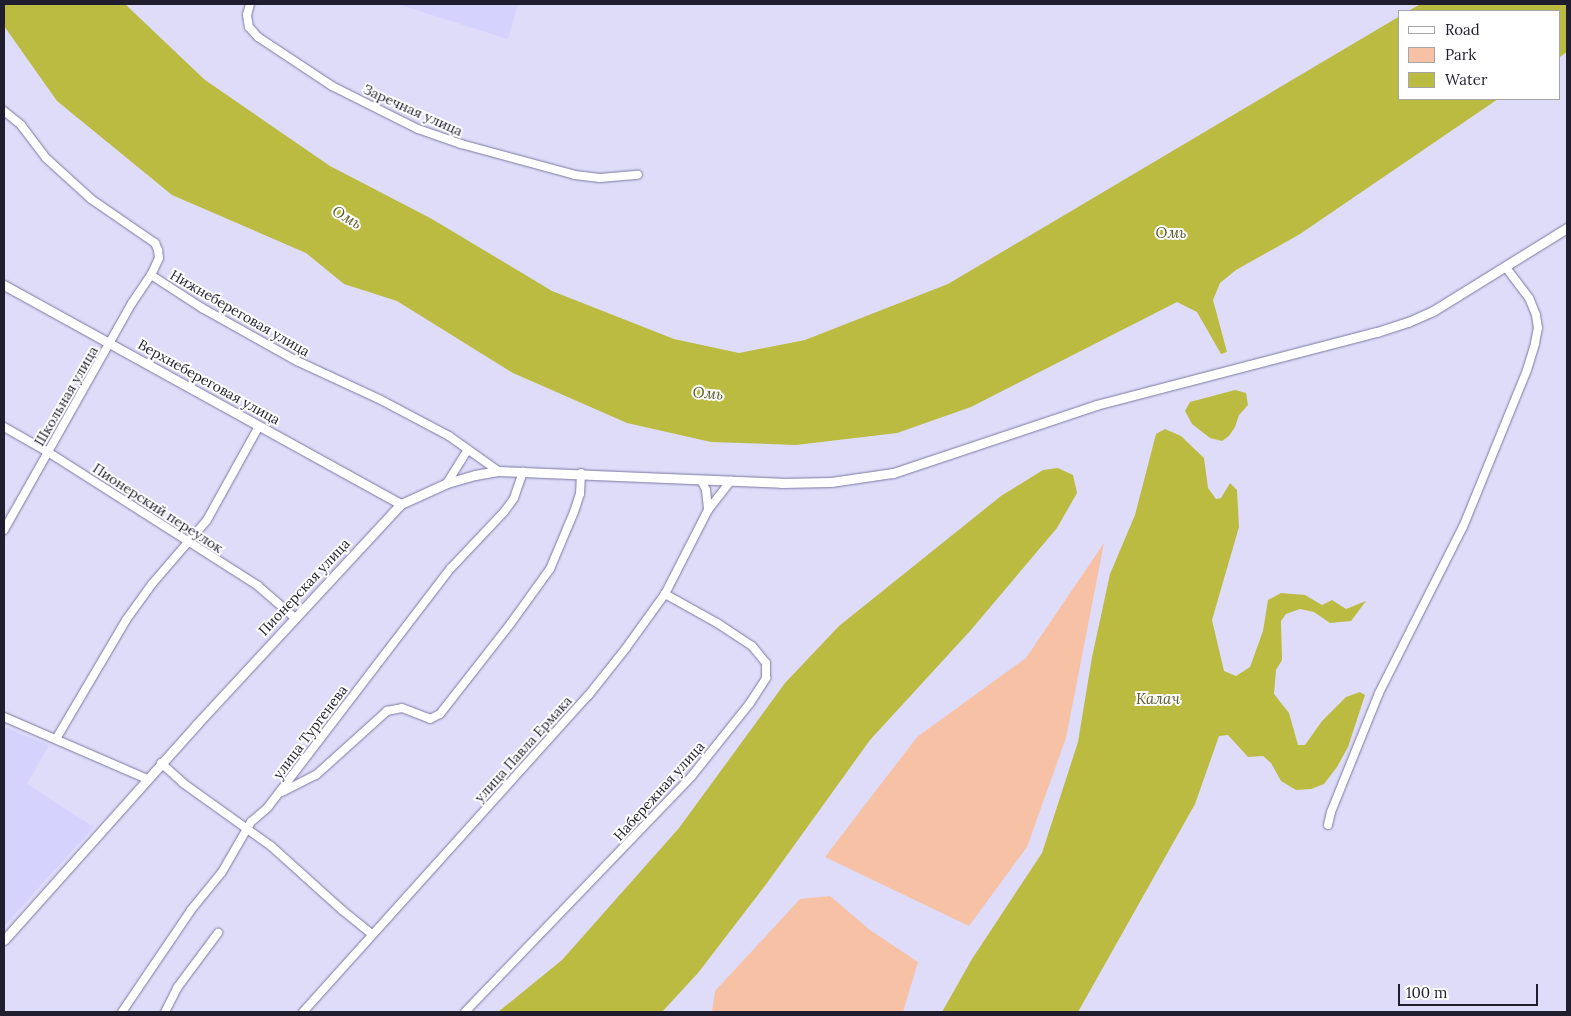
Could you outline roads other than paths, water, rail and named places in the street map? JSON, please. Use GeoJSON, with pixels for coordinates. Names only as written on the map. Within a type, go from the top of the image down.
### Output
{"type":"FeatureCollection","features":[{"type":"Feature","properties":{"kind":"street","name":"Заречная улица"},"geometry":{"type":"LineString","coordinates":[[250,4],[248,15],[249,27],[258,37],[332,86],[418,129],[461,144],[575,175],[600,178],[638,175]]}},
{"type":"Feature","properties":{"kind":"street","name":"Нижнебереговая улица"},"geometry":{"type":"LineString","coordinates":[[4,111],[21,125],[46,158],[91,199],[154,243],[158,250],[159,258],[150,275],[202,308],[290,357],[381,400],[449,436],[498,471]]}},
{"type":"Feature","properties":{"kind":"street","name":"Пионерская улица"},"geometry":{"type":"LineString","coordinates":[[4,940],[294,617],[401,504],[447,483],[475,474],[498,471],[581,473],[700,480],[832,482],[893,473],[1096,405],[1400,325],[1433,311],[1567,228]]}},
{"type":"Feature","properties":{"kind":"street"},"geometry":{"type":"LineString","coordinates":[[1328,825],[1331,812],[1379,693],[1463,527],[1527,370],[1536,343],[1538,328],[1536,315],[1529,298],[1506,267]]}},
{"type":"Feature","properties":{"kind":"street","name":"Школьная улица"},"geometry":{"type":"LineString","coordinates":[[4,530],[111,344],[132,303],[150,275]]}},
{"type":"Feature","properties":{"kind":"street","name":"Верхнебереговая улица"},"geometry":{"type":"LineString","coordinates":[[4,285],[401,504]]}},
{"type":"Feature","properties":{"kind":"street"},"geometry":{"type":"LineString","coordinates":[[56,739],[126,620],[152,584],[206,520],[259,426]]}},
{"type":"Feature","properties":{"kind":"street","name":"Пионерский переулок"},"geometry":{"type":"LineString","coordinates":[[4,427],[48,452],[258,586],[294,617]]}},
{"type":"Feature","properties":{"kind":"street"},"geometry":{"type":"LineString","coordinates":[[447,483],[468,450]]}},
{"type":"Feature","properties":{"kind":"street","name":"улица Тургенева"},"geometry":{"type":"LineString","coordinates":[[122,1012],[191,910],[222,872],[251,822],[279,794],[451,568],[504,512],[514,498],[523,472]]}},
{"type":"Feature","properties":{"kind":"street"},"geometry":{"type":"LineString","coordinates":[[279,794],[316,775],[387,711],[402,708],[430,719],[440,714],[512,623],[550,570],[580,494],[581,473]]}},
{"type":"Feature","properties":{"kind":"street"},"geometry":{"type":"LineString","coordinates":[[700,480],[706,490],[708,510]]}},
{"type":"Feature","properties":{"kind":"street","name":"улица Павла Ермака"},"geometry":{"type":"LineString","coordinates":[[303,1012],[588,696],[665,594],[708,510],[731,481]]}},
{"type":"Feature","properties":{"kind":"street","name":"Набережная улица"},"geometry":{"type":"LineString","coordinates":[[464,1012],[691,776],[761,688],[766,678],[766,663],[752,646],[717,623],[665,594]]}},
{"type":"Feature","properties":{"kind":"street"},"geometry":{"type":"LineString","coordinates":[[4,717],[147,779]]}},
{"type":"Feature","properties":{"kind":"street"},"geometry":{"type":"LineString","coordinates":[[162,763],[183,783],[246,830],[271,846],[342,910],[372,934]]}},
{"type":"Feature","properties":{"kind":"street"},"geometry":{"type":"LineString","coordinates":[[165,1012],[178,988],[218,932]]}},
{"type":"Feature","properties":{"kind":"water","name":"Омь"},"geometry":{"type":"Polygon","coordinates":[[[4,4],[125,4],[205,80],[330,166],[432,219],[552,291],[674,339],[739,353],[805,340],[948,284],[1398,17],[1398,100],[1497,100],[1300,234],[1236,270],[1220,283],[1213,300],[1227,352],[1221,354],[1197,312],[1177,302],[971,407],[897,433],[796,445],[711,442],[627,423],[513,373],[397,301],[344,284],[306,253],[172,195],[57,101],[4,26],[4,4]]]}},
{"type":"Feature","properties":{"kind":"water"},"geometry":{"type":"Polygon","coordinates":[[[1421,4],[1567,4],[1567,52],[1561,56],[1561,10],[1410,10],[1421,4]]]}},
{"type":"Feature","properties":{"kind":"water"},"geometry":{"type":"Polygon","coordinates":[[[1235,390],[1246,393],[1248,405],[1239,415],[1235,427],[1229,436],[1222,441],[1210,438],[1192,424],[1185,411],[1190,402],[1235,390]]]}},
{"type":"Feature","properties":{"kind":"water","name":"Калач"},"geometry":{"type":"Polygon","coordinates":[[[1165,429],[1181,436],[1204,458],[1208,488],[1216,499],[1221,498],[1230,483],[1237,490],[1239,527],[1212,620],[1224,671],[1236,676],[1250,667],[1263,631],[1268,600],[1281,593],[1305,595],[1322,605],[1332,600],[1346,609],[1366,601],[1351,621],[1330,623],[1314,612],[1300,609],[1286,614],[1281,621],[1282,660],[1276,670],[1274,694],[1289,713],[1298,745],[1305,745],[1322,721],[1346,697],[1360,692],[1365,695],[1348,747],[1337,767],[1324,784],[1311,789],[1296,790],[1281,781],[1271,763],[1263,756],[1248,757],[1228,735],[1219,736],[1195,804],[1078,1012],[942,1012],[972,959],[1042,853],[1078,742],[1092,657],[1110,574],[1135,515],[1156,434],[1165,429]]]}},
{"type":"Feature","properties":{"kind":"water"},"geometry":{"type":"Polygon","coordinates":[[[1058,468],[1073,475],[1077,493],[1057,528],[970,631],[870,740],[767,883],[698,973],[662,1012],[498,1012],[562,960],[679,828],[785,683],[839,626],[1001,496],[1043,470],[1058,468]]]}}]}
